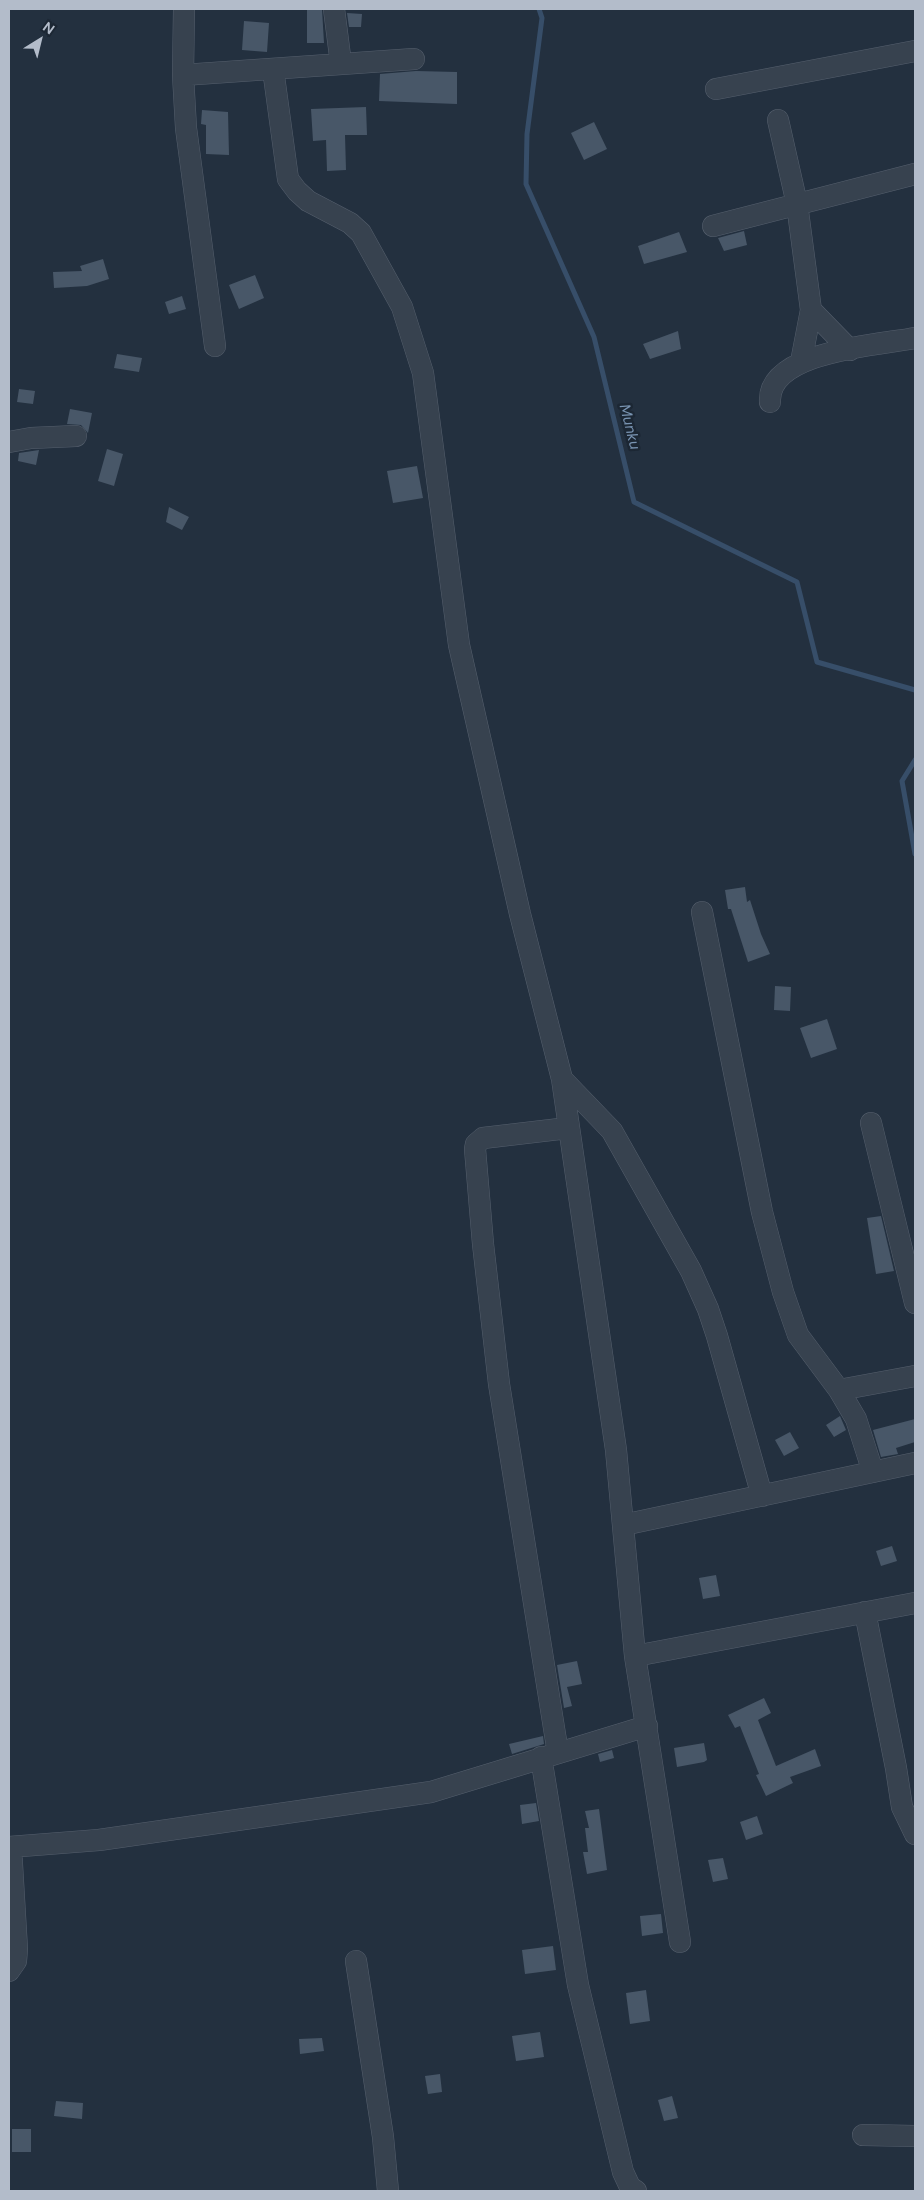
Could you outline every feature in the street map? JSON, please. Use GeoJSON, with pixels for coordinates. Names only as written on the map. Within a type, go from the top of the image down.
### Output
{"type":"FeatureCollection","features":[{"type":"Feature","properties":{"kind":"street"},"geometry":{"type":"LineString","coordinates":[[184,9],[183,75],[186,128],[215,346]]}},
{"type":"Feature","properties":{"kind":"street"},"geometry":{"type":"LineString","coordinates":[[334,9],[342,64]]}},
{"type":"Feature","properties":{"kind":"street"},"geometry":{"type":"LineString","coordinates":[[716,89],[915,51]]}},
{"type":"Feature","properties":{"kind":"street"},"geometry":{"type":"LineString","coordinates":[[183,75],[414,59]]}},
{"type":"Feature","properties":{"kind":"street"},"geometry":{"type":"LineString","coordinates":[[273,69],[288,179],[297,192],[308,201],[350,222],[361,233],[402,307],[423,373],[459,645],[520,914],[562,1079],[616,1450],[634,1656],[647,1726],[680,1942]]}},
{"type":"Feature","properties":{"kind":"street"},"geometry":{"type":"LineString","coordinates":[[778,120],[797,204],[811,310],[801,362]]}},
{"type":"Feature","properties":{"kind":"street"},"geometry":{"type":"LineString","coordinates":[[712,226],[915,174]]}},
{"type":"Feature","properties":{"kind":"street"},"geometry":{"type":"LineString","coordinates":[[811,310],[850,350]]}},
{"type":"Feature","properties":{"kind":"street"},"geometry":{"type":"LineString","coordinates":[[770,402],[769,393],[779,375],[801,362],[850,350],[915,338]]}},
{"type":"Feature","properties":{"kind":"street"},"geometry":{"type":"LineString","coordinates":[[9,442],[31,438],[76,436]]}},
{"type":"Feature","properties":{"kind":"street"},"geometry":{"type":"LineString","coordinates":[[702,912],[762,1212],[783,1292],[798,1335],[839,1390],[856,1419],[873,1472]]}},
{"type":"Feature","properties":{"kind":"street"},"geometry":{"type":"LineString","coordinates":[[562,1079],[612,1131],[691,1271],[708,1309],[717,1336],[762,1496]]}},
{"type":"Feature","properties":{"kind":"street"},"geometry":{"type":"LineString","coordinates":[[871,1123],[915,1303]]}},
{"type":"Feature","properties":{"kind":"street"},"geometry":{"type":"LineString","coordinates":[[568,1128],[482,1138],[476,1144],[475,1149],[483,1244],[499,1384],[578,1985],[623,2172],[630,2187],[636,2191]]}},
{"type":"Feature","properties":{"kind":"street"},"geometry":{"type":"LineString","coordinates":[[839,1390],[915,1376]]}},
{"type":"Feature","properties":{"kind":"street"},"geometry":{"type":"LineString","coordinates":[[623,1525],[915,1463]]}},
{"type":"Feature","properties":{"kind":"street"},"geometry":{"type":"LineString","coordinates":[[634,1656],[915,1603]]}},
{"type":"Feature","properties":{"kind":"street"},"geometry":{"type":"LineString","coordinates":[[865,1612],[902,1807],[915,1834]]}},
{"type":"Feature","properties":{"kind":"street"},"geometry":{"type":"LineString","coordinates":[[9,1971],[16,1961],[17,1949],[10,1847],[99,1840],[431,1792],[647,1726]]}},
{"type":"Feature","properties":{"kind":"street"},"geometry":{"type":"LineString","coordinates":[[356,1961],[383,2137],[388,2191]]}},
{"type":"Feature","properties":{"kind":"street"},"geometry":{"type":"LineString","coordinates":[[863,2135],[915,2136]]}},
{"type":"Feature","properties":{"kind":"building"},"geometry":{"type":"Polygon","coordinates":[[[307,9],[322,9],[324,43],[307,43],[307,9]]]}},
{"type":"Feature","properties":{"kind":"building"},"geometry":{"type":"Polygon","coordinates":[[[347,13],[362,14],[361,27],[349,27],[347,13]]]}},
{"type":"Feature","properties":{"kind":"building"},"geometry":{"type":"Polygon","coordinates":[[[244,21],[269,23],[267,52],[242,50],[244,21]]]}},
{"type":"Feature","properties":{"kind":"building"},"geometry":{"type":"Polygon","coordinates":[[[416,71],[457,72],[457,104],[379,101],[380,74],[416,71]]]}},
{"type":"Feature","properties":{"kind":"building"},"geometry":{"type":"Polygon","coordinates":[[[366,107],[367,135],[345,135],[346,170],[327,171],[326,140],[313,141],[311,109],[366,107]]]}},
{"type":"Feature","properties":{"kind":"building"},"geometry":{"type":"Polygon","coordinates":[[[202,110],[228,112],[229,155],[206,154],[206,125],[201,124],[202,110]]]}},
{"type":"Feature","properties":{"kind":"building"},"geometry":{"type":"Polygon","coordinates":[[[594,122],[607,149],[584,160],[571,133],[594,122]]]}},
{"type":"Feature","properties":{"kind":"building"},"geometry":{"type":"Polygon","coordinates":[[[744,231],[747,245],[724,251],[718,238],[744,231]]]}},
{"type":"Feature","properties":{"kind":"building"},"geometry":{"type":"Polygon","coordinates":[[[679,232],[687,252],[644,264],[638,246],[679,232]]]}},
{"type":"Feature","properties":{"kind":"building"},"geometry":{"type":"Polygon","coordinates":[[[103,259],[109,279],[87,286],[54,288],[53,272],[82,271],[80,266],[103,259]]]}},
{"type":"Feature","properties":{"kind":"building"},"geometry":{"type":"Polygon","coordinates":[[[255,275],[264,298],[239,309],[229,285],[255,275]]]}},
{"type":"Feature","properties":{"kind":"building"},"geometry":{"type":"Polygon","coordinates":[[[182,296],[186,309],[169,314],[165,302],[182,296]]]}},
{"type":"Feature","properties":{"kind":"building"},"geometry":{"type":"Polygon","coordinates":[[[678,331],[681,349],[650,359],[643,344],[678,331]]]}},
{"type":"Feature","properties":{"kind":"building"},"geometry":{"type":"Polygon","coordinates":[[[117,354],[142,358],[139,372],[114,368],[117,354]]]}},
{"type":"Feature","properties":{"kind":"building"},"geometry":{"type":"Polygon","coordinates":[[[19,389],[35,391],[33,404],[17,402],[19,389]]]}},
{"type":"Feature","properties":{"kind":"building"},"geometry":{"type":"Polygon","coordinates":[[[70,409],[92,413],[88,433],[81,425],[67,424],[70,409]]]}},
{"type":"Feature","properties":{"kind":"building"},"geometry":{"type":"Polygon","coordinates":[[[107,449],[123,454],[114,486],[98,481],[107,449]]]}},
{"type":"Feature","properties":{"kind":"building"},"geometry":{"type":"Polygon","coordinates":[[[39,450],[36,465],[18,461],[19,453],[39,450]]]}},
{"type":"Feature","properties":{"kind":"building"},"geometry":{"type":"Polygon","coordinates":[[[417,466],[423,498],[393,503],[387,471],[417,466]]]}},
{"type":"Feature","properties":{"kind":"building"},"geometry":{"type":"Polygon","coordinates":[[[169,507],[189,517],[182,530],[166,522],[169,507]]]}},
{"type":"Feature","properties":{"kind":"building"},"geometry":{"type":"Polygon","coordinates":[[[745,887],[747,902],[750,900],[770,954],[748,962],[731,909],[728,909],[725,890],[745,887]]]}},
{"type":"Feature","properties":{"kind":"building"},"geometry":{"type":"Polygon","coordinates":[[[775,986],[791,987],[790,1011],[774,1010],[775,986]]]}},
{"type":"Feature","properties":{"kind":"building"},"geometry":{"type":"Polygon","coordinates":[[[827,1019],[837,1049],[811,1058],[800,1028],[827,1019]]]}},
{"type":"Feature","properties":{"kind":"building"},"geometry":{"type":"Polygon","coordinates":[[[881,1216],[894,1271],[876,1274],[867,1218],[881,1216]]]}},
{"type":"Feature","properties":{"kind":"building"},"geometry":{"type":"Polygon","coordinates":[[[840,1416],[846,1430],[834,1437],[826,1425],[840,1416]]]}},
{"type":"Feature","properties":{"kind":"building"},"geometry":{"type":"Polygon","coordinates":[[[915,1419],[915,1442],[896,1448],[898,1454],[881,1457],[873,1430],[915,1419]]]}},
{"type":"Feature","properties":{"kind":"building"},"geometry":{"type":"Polygon","coordinates":[[[790,1432],[799,1448],[784,1456],[775,1440],[790,1432]]]}},
{"type":"Feature","properties":{"kind":"building"},"geometry":{"type":"Polygon","coordinates":[[[892,1546],[897,1561],[881,1566],[876,1551],[892,1546]]]}},
{"type":"Feature","properties":{"kind":"building"},"geometry":{"type":"Polygon","coordinates":[[[716,1575],[720,1596],[703,1599],[699,1578],[716,1575]]]}},
{"type":"Feature","properties":{"kind":"building"},"geometry":{"type":"Polygon","coordinates":[[[577,1661],[582,1684],[567,1687],[572,1706],[564,1708],[557,1665],[577,1661]]]}},
{"type":"Feature","properties":{"kind":"building"},"geometry":{"type":"Polygon","coordinates":[[[764,1698],[771,1713],[758,1720],[776,1766],[815,1749],[821,1766],[790,1777],[793,1783],[766,1796],[756,1775],[759,1774],[740,1726],[735,1728],[728,1715],[764,1698]]]}},
{"type":"Feature","properties":{"kind":"building"},"geometry":{"type":"Polygon","coordinates":[[[543,1736],[544,1744],[512,1754],[509,1744],[543,1736]]]}},
{"type":"Feature","properties":{"kind":"building"},"geometry":{"type":"Polygon","coordinates":[[[704,1743],[707,1760],[677,1767],[674,1748],[704,1743]]]}},
{"type":"Feature","properties":{"kind":"building"},"geometry":{"type":"Polygon","coordinates":[[[612,1750],[614,1758],[600,1762],[598,1754],[612,1750]]]}},
{"type":"Feature","properties":{"kind":"building"},"geometry":{"type":"Polygon","coordinates":[[[536,1803],[539,1821],[522,1824],[520,1805],[536,1803]]]}},
{"type":"Feature","properties":{"kind":"building"},"geometry":{"type":"Polygon","coordinates":[[[599,1809],[607,1870],[587,1874],[583,1852],[588,1852],[585,1828],[589,1828],[585,1811],[599,1809]]]}},
{"type":"Feature","properties":{"kind":"building"},"geometry":{"type":"Polygon","coordinates":[[[757,1816],[763,1834],[746,1840],[740,1822],[757,1816]]]}},
{"type":"Feature","properties":{"kind":"building"},"geometry":{"type":"Polygon","coordinates":[[[723,1858],[728,1879],[713,1882],[708,1860],[723,1858]]]}},
{"type":"Feature","properties":{"kind":"building"},"geometry":{"type":"Polygon","coordinates":[[[661,1914],[663,1933],[642,1936],[640,1916],[661,1914]]]}},
{"type":"Feature","properties":{"kind":"building"},"geometry":{"type":"Polygon","coordinates":[[[553,1946],[556,1970],[525,1974],[522,1950],[553,1946]]]}},
{"type":"Feature","properties":{"kind":"building"},"geometry":{"type":"Polygon","coordinates":[[[646,1990],[650,2021],[630,2024],[626,1993],[646,1990]]]}},
{"type":"Feature","properties":{"kind":"building"},"geometry":{"type":"Polygon","coordinates":[[[540,2032],[544,2057],[516,2061],[512,2036],[540,2032]]]}},
{"type":"Feature","properties":{"kind":"building"},"geometry":{"type":"Polygon","coordinates":[[[322,2038],[324,2051],[300,2054],[299,2039],[322,2038]]]}},
{"type":"Feature","properties":{"kind":"building"},"geometry":{"type":"Polygon","coordinates":[[[440,2074],[442,2092],[428,2094],[425,2076],[440,2074]]]}},
{"type":"Feature","properties":{"kind":"building"},"geometry":{"type":"Polygon","coordinates":[[[672,2096],[678,2118],[664,2121],[658,2100],[672,2096]]]}},
{"type":"Feature","properties":{"kind":"building"},"geometry":{"type":"Polygon","coordinates":[[[56,2101],[83,2103],[82,2119],[54,2116],[56,2101]]]}},
{"type":"Feature","properties":{"kind":"building"},"geometry":{"type":"Polygon","coordinates":[[[12,2129],[31,2129],[31,2152],[12,2152],[12,2129]]]}},
{"type":"Feature","properties":{"kind":"waterway","name":"Munku"},"geometry":{"type":"LineString","coordinates":[[539,9],[542,18],[527,134],[526,184],[594,337],[634,502],[797,582],[817,662],[915,690]]}},
{"type":"Feature","properties":{"kind":"waterway","name":"Munku"},"geometry":{"type":"LineString","coordinates":[[915,760],[902,781],[915,854]]}}]}
